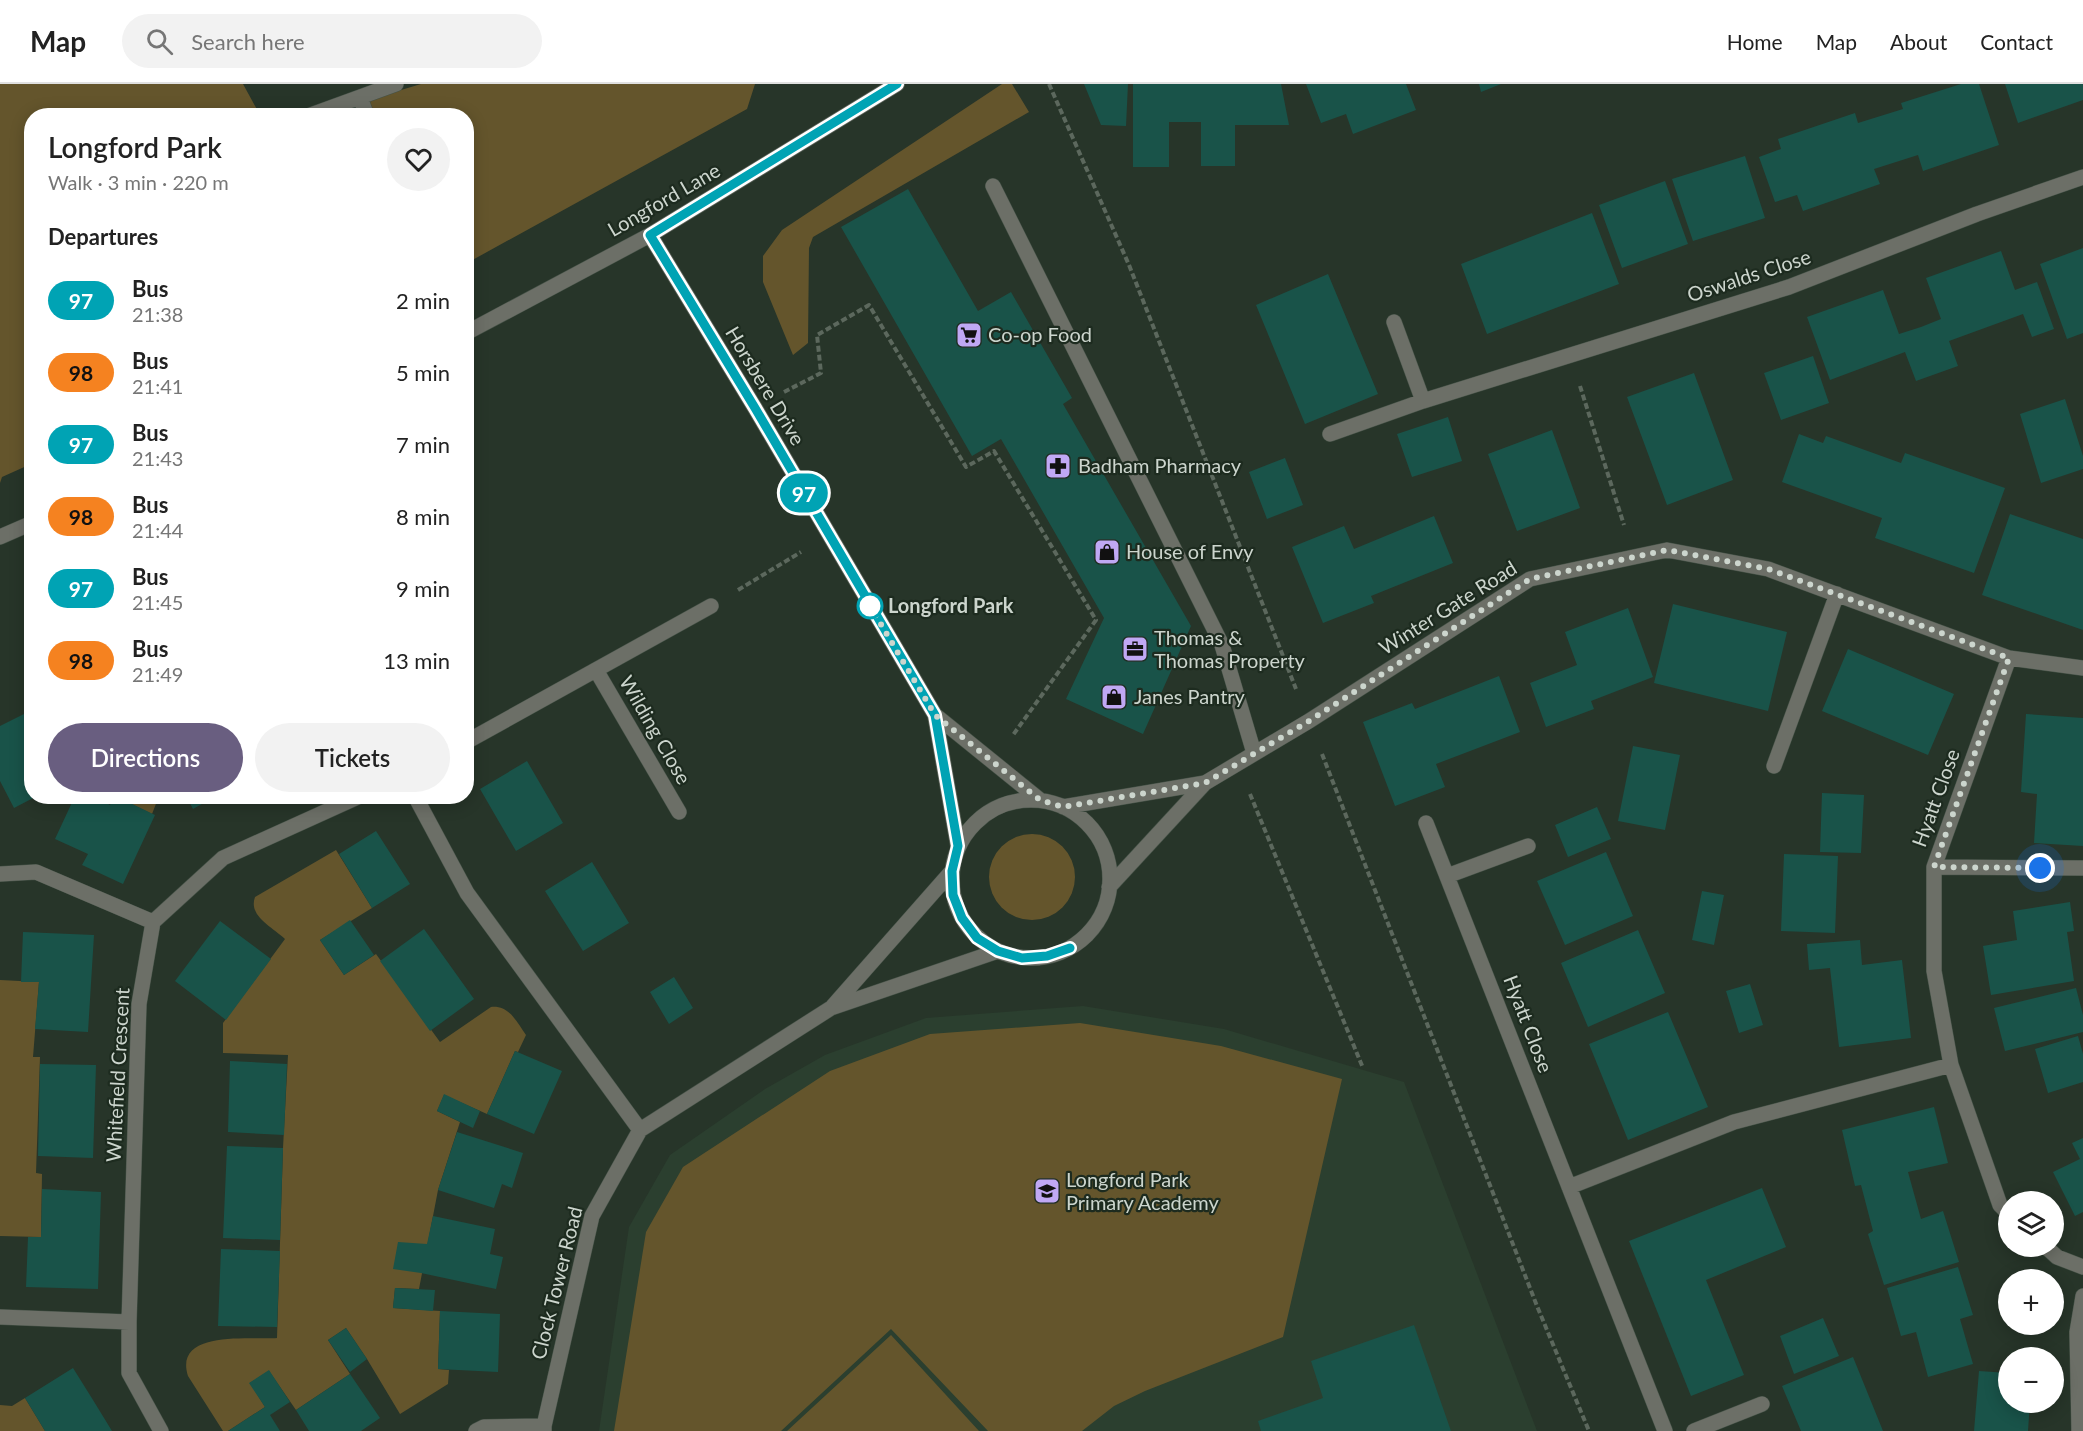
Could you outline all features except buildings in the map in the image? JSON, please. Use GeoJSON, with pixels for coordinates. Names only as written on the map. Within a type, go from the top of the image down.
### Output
{"type":"FeatureCollection","features":[{"type":"Feature","properties":{"kind":"street"},"geometry":{"type":"LineString","coordinates":[[330,108],[396,84]]}},
{"type":"Feature","properties":{"kind":"street","name":"Longford Lane"},"geometry":{"type":"LineString","coordinates":[[474,329],[650,235],[875,90],[897,84]]}},
{"type":"Feature","properties":{"kind":"street"},"geometry":{"type":"LineString","coordinates":[[360,97],[364,108]]}},
{"type":"Feature","properties":{"kind":"street","name":"Oswalds Close"},"geometry":{"type":"LineString","coordinates":[[1330,434],[1423,401],[1789,287],[1977,214],[2083,177]]}},
{"type":"Feature","properties":{"kind":"street"},"geometry":{"type":"LineString","coordinates":[[993,186],[1222,645],[1254,753]]}},
{"type":"Feature","properties":{"kind":"street","name":"Horsbere Drive"},"geometry":{"type":"LineString","coordinates":[[650,235],[755,408],[935,715],[1040,800]]}},
{"type":"Feature","properties":{"kind":"street"},"geometry":{"type":"LineString","coordinates":[[1394,322],[1423,401]]}},
{"type":"Feature","properties":{"kind":"street"},"geometry":{"type":"LineString","coordinates":[[0,537],[24,526]]}},
{"type":"Feature","properties":{"kind":"street","name":"Winter Gate Road"},"geometry":{"type":"LineString","coordinates":[[1109,887],[1205,783],[1309,721],[1530,579],[1667,550],[1768,569],[2009,658],[2083,668]]}},
{"type":"Feature","properties":{"kind":"street"},"geometry":{"type":"LineString","coordinates":[[1774,766],[1838,594]]}},
{"type":"Feature","properties":{"kind":"street","name":"Wilding Close"},"geometry":{"type":"LineString","coordinates":[[474,738],[711,606]]}},
{"type":"Feature","properties":{"kind":"street","name":"Hyatt Close"},"geometry":{"type":"LineString","coordinates":[[1998,1199],[1951,1065],[1934,971],[1934,867],[2009,658]]}},
{"type":"Feature","properties":{"kind":"street","name":"Wilding Close"},"geometry":{"type":"LineString","coordinates":[[596,670],[679,812]]}},
{"type":"Feature","properties":{"kind":"street","name":"Horsbere Drive"},"geometry":{"type":"LineString","coordinates":[[935,715],[958,846]]}},
{"type":"Feature","properties":{"kind":"street","name":"Winter Gate Road"},"geometry":{"type":"LineString","coordinates":[[1063,807],[1205,783]]}},
{"type":"Feature","properties":{"kind":"street"},"geometry":{"type":"LineString","coordinates":[[1040,800],[1063,807],[1084,820],[1100,840],[1108,862],[1109,887],[1103,911],[1089,932],[1070,948],[1047,956],[1022,958],[998,951],[977,938],[962,918],[953,895],[952,871],[958,846],[972,826],[992,810],[1014,801],[1040,800]]}},
{"type":"Feature","properties":{"kind":"street"},"geometry":{"type":"LineString","coordinates":[[0,874],[36,872],[153,922],[223,858],[342,804]]}},
{"type":"Feature","properties":{"kind":"street"},"geometry":{"type":"LineString","coordinates":[[419,804],[467,893],[640,1130]]}},
{"type":"Feature","properties":{"kind":"street","name":"Hyatt Close"},"geometry":{"type":"LineString","coordinates":[[1426,823],[1665,1431]]}},
{"type":"Feature","properties":{"kind":"street"},"geometry":{"type":"LineString","coordinates":[[1447,876],[1528,846]]}},
{"type":"Feature","properties":{"kind":"street"},"geometry":{"type":"LineString","coordinates":[[1934,867],[2083,868]]}},
{"type":"Feature","properties":{"kind":"street","name":"Clock Tower Road"},"geometry":{"type":"LineString","coordinates":[[831,1008],[952,871]]}},
{"type":"Feature","properties":{"kind":"street","name":"Whitefield Crescent"},"geometry":{"type":"LineString","coordinates":[[153,922],[139,1004],[129,1373],[161,1431]]}},
{"type":"Feature","properties":{"kind":"street","name":"Clock Tower Road"},"geometry":{"type":"LineString","coordinates":[[544,1428],[591,1216],[640,1130],[831,1008],[998,951]]}},
{"type":"Feature","properties":{"kind":"street"},"geometry":{"type":"LineString","coordinates":[[1569,1187],[1734,1122],[1951,1065]]}},
{"type":"Feature","properties":{"kind":"street"},"geometry":{"type":"LineString","coordinates":[[2057,1257],[2083,1267]]}},
{"type":"Feature","properties":{"kind":"street"},"geometry":{"type":"LineString","coordinates":[[2079,1431],[2077,1332],[2083,1296]]}},
{"type":"Feature","properties":{"kind":"street"},"geometry":{"type":"LineString","coordinates":[[0,1317],[129,1322]]}},
{"type":"Feature","properties":{"kind":"street"},"geometry":{"type":"LineString","coordinates":[[1694,1431],[1762,1404]]}},
{"type":"Feature","properties":{"kind":"street"},"geometry":{"type":"LineString","coordinates":[[476,1431],[484,1427],[544,1428]]}},
{"type":"Feature","properties":{"kind":"path"},"geometry":{"type":"LineString","coordinates":[[803,382],[821,373],[817,335],[869,305],[966,467],[994,451],[1096,620],[993,762]]}},
{"type":"Feature","properties":{"kind":"path"},"geometry":{"type":"LineString","coordinates":[[1570,355],[1635,557]]}},
{"type":"Feature","properties":{"kind":"path"},"geometry":{"type":"LineString","coordinates":[[711,606],[828,535]]}},
{"type":"Feature","properties":{"kind":"path"},"geometry":{"type":"LineString","coordinates":[[1238,763],[1363,1068]]}},
{"type":"Feature","properties":{"kind":"shaded area"},"geometry":{"type":"Polygon","coordinates":[[[0,84],[243,84],[256,108],[24,108],[24,467],[2,477],[0,483],[0,84]]]}},
{"type":"Feature","properties":{"kind":"shaded area"},"geometry":{"type":"Polygon","coordinates":[[[421,84],[755,84],[747,109],[474,259],[474,108],[342,108],[421,84]]]}},
{"type":"Feature","properties":{"kind":"shaded area"},"geometry":{"type":"Polygon","coordinates":[[[1002,84],[1012,84],[1029,112],[813,237],[809,248],[808,343],[793,355],[763,282],[763,256],[782,230],[1002,84]]]}},
{"type":"Feature","properties":{"kind":"shaded area"},"geometry":{"type":"Polygon","coordinates":[[[131,804],[156,804],[152,814],[131,804]]]}},
{"type":"Feature","properties":{"kind":"shaded area"},"geometry":{"type":"Polygon","coordinates":[[[1032,834],[1049,837],[1063,846],[1072,860],[1075,877],[1072,894],[1063,908],[1049,917],[1032,920],[1015,917],[1001,908],[992,894],[989,877],[992,860],[1001,846],[1015,837],[1032,834]]]}},
{"type":"Feature","properties":{"kind":"shaded area"},"geometry":{"type":"Polygon","coordinates":[[[336,850],[372,908],[320,940],[344,975],[376,954],[440,1042],[491,1007],[508,1012],[526,1035],[518,1052],[515,1051],[487,1114],[444,1095],[437,1111],[460,1122],[438,1190],[419,1289],[395,1288],[393,1308],[440,1311],[438,1369],[449,1370],[448,1384],[400,1414],[346,1328],[328,1340],[350,1374],[296,1410],[269,1371],[250,1383],[265,1407],[228,1431],[223,1431],[188,1376],[186,1361],[192,1351],[203,1344],[218,1340],[277,1338],[288,1055],[223,1053],[223,1023],[285,939],[258,915],[254,904],[255,897],[336,850]]]}},
{"type":"Feature","properties":{"kind":"shaded area"},"geometry":{"type":"Polygon","coordinates":[[[0,980],[39,982],[33,1057],[40,1057],[36,1173],[42,1174],[41,1237],[0,1236],[0,980]]]}},
{"type":"Feature","properties":{"kind":"shaded area","name":"Longford Park Primary Academy"},"geometry":{"type":"Polygon","coordinates":[[[1083,1006],[1224,1029],[1404,1082],[1537,1431],[599,1431],[629,1227],[670,1155],[765,1089],[825,1055],[926,1018],[1083,1006]]]}},
{"type":"Feature","properties":{"kind":"shaded area","name":"Longford Park Primary Academy"},"geometry":{"type":"Polygon","coordinates":[[[1080,1023],[1221,1046],[1342,1079],[1283,1337],[1145,1391],[1114,1406],[1082,1431],[988,1431],[891,1329],[781,1431],[614,1431],[646,1232],[683,1167],[830,1071],[930,1034],[1080,1023]]]}},
{"type":"Feature","properties":{"kind":"shaded area"},"geometry":{"type":"Polygon","coordinates":[[[891,1335],[979,1431],[787,1431],[891,1335]]]}},
{"type":"Feature","properties":{"kind":"shaded area"},"geometry":{"type":"Polygon","coordinates":[[[25,1398],[45,1431],[0,1431],[0,1405],[12,1406],[25,1398]]]}},
{"type":"Feature","properties":{"kind":"bus line","name":"97"},"geometry":{"type":"LineString","coordinates":[[897,84],[650,235],[755,408],[935,715],[958,846],[952,871],[953,895],[962,918],[977,938],[998,951],[1022,958],[1047,956],[1070,948]]}},
{"type":"Feature","properties":{"kind":"place","name":"Co-op Food"},"geometry":{"type":"Point","coordinates":[969,335]}},
{"type":"Feature","properties":{"kind":"place","name":"Badham Pharmacy"},"geometry":{"type":"Point","coordinates":[1058,466]}},
{"type":"Feature","properties":{"kind":"place","name":"House of Envy"},"geometry":{"type":"Point","coordinates":[1107,552]}},
{"type":"Feature","properties":{"kind":"place","name":"Longford Park"},"geometry":{"type":"Point","coordinates":[870,606]}},
{"type":"Feature","properties":{"kind":"place","name":"Thomas & Thomas Property"},"geometry":{"type":"Point","coordinates":[1135,649]}},
{"type":"Feature","properties":{"kind":"place","name":"Janes Pantry"},"geometry":{"type":"Point","coordinates":[1114,697]}},
{"type":"Feature","properties":{"kind":"place","name":"Longford Park Primary Academy"},"geometry":{"type":"Point","coordinates":[1047,1191]}},
{"type":"Feature","properties":{"kind":"route"},"geometry":{"type":"LineString","coordinates":[[870,606],[935,715],[1040,800],[1063,807],[1205,783],[1309,721],[1530,579],[1667,550],[1768,569],[2009,658],[1934,867],[2040,868]]}}]}
